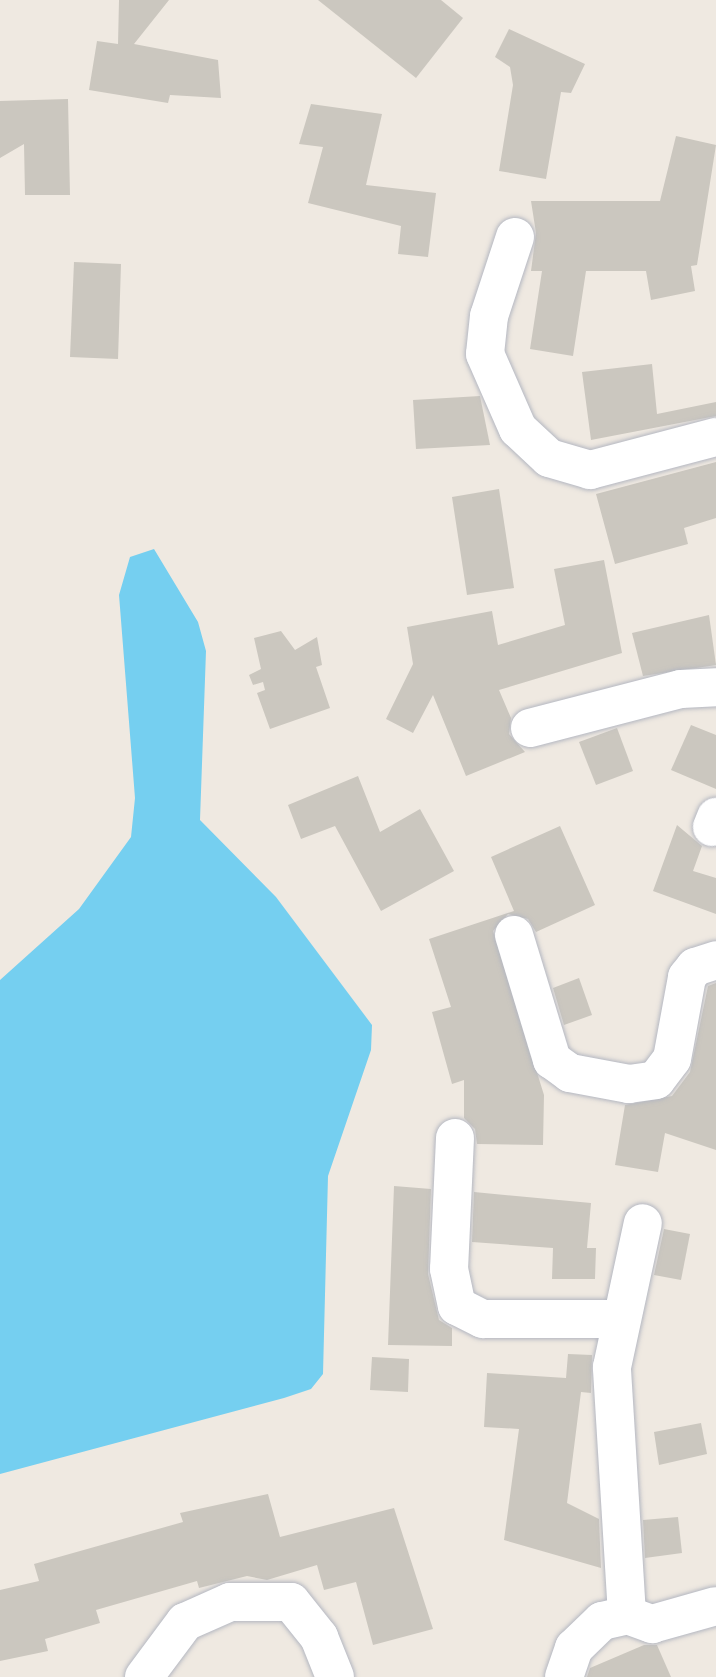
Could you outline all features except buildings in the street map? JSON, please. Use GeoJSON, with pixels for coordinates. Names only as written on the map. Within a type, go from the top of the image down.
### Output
{"type":"FeatureCollection","features":[{"type":"Feature","properties":{"kind":"street"},"geometry":{"type":"LineString","coordinates":[[515,237],[489,316],[485,354],[519,429],[549,458],[590,470],[716,437]]}},
{"type":"Feature","properties":{"kind":"street"},"geometry":{"type":"LineString","coordinates":[[530,728],[681,689],[716,687]]}},
{"type":"Feature","properties":{"kind":"street"},"geometry":{"type":"LineString","coordinates":[[514,935],[552,1060],[570,1073],[629,1084],[656,1080],[671,1059],[687,977],[716,960]]}},
{"type":"Feature","properties":{"kind":"street"},"geometry":{"type":"LineString","coordinates":[[455,1138],[449,1269],[457,1306],[483,1319],[621,1319]]}},
{"type":"Feature","properties":{"kind":"street"},"geometry":{"type":"LineString","coordinates":[[627,1615],[612,1367],[643,1223]]}},
{"type":"Feature","properties":{"kind":"street"},"geometry":{"type":"LineString","coordinates":[[144,1677],[185,1622],[242,1602],[290,1602],[319,1637],[335,1677]]}},
{"type":"Feature","properties":{"kind":"street"},"geometry":{"type":"LineString","coordinates":[[564,1677],[574,1648],[602,1621],[627,1615],[652,1624],[716,1606]]}},
{"type":"Feature","properties":{"kind":"water"},"geometry":{"type":"Polygon","coordinates":[[[154,549],[198,622],[206,651],[200,820],[276,897],[372,1025],[371,1050],[328,1176],[323,1374],[311,1389],[284,1398],[0,1474],[0,980],[79,909],[131,837],[135,798],[119,595],[130,557],[154,549]]]}}]}
